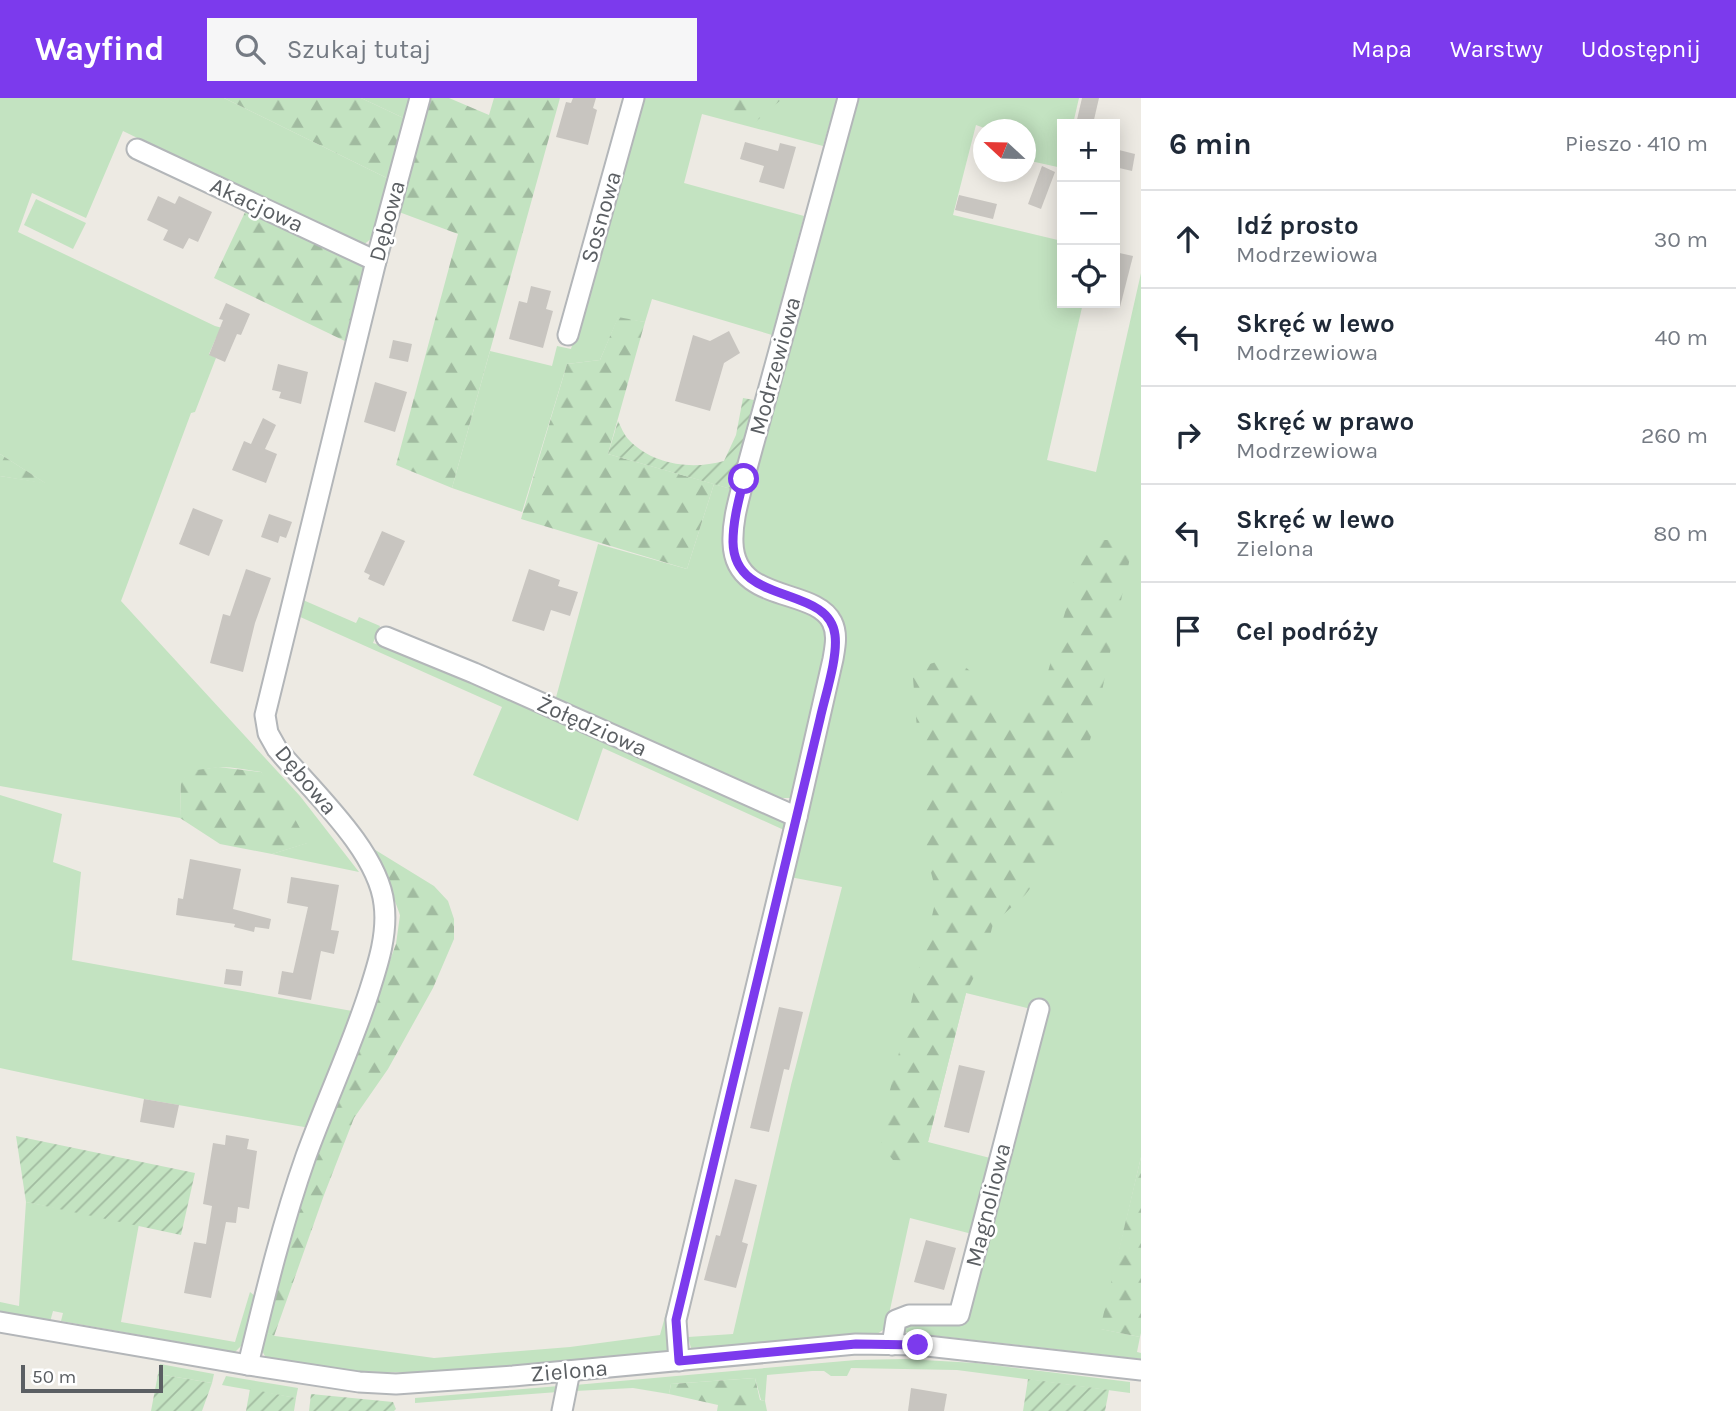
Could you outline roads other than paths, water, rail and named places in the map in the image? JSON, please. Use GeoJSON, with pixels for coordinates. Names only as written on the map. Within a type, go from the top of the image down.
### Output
{"type":"FeatureCollection","features":[{"type":"Feature","properties":{"kind":"street","name":"Dębowa"},"geometry":{"type":"LineString","coordinates":[[248,1365],[306,1156],[355,1035],[383,941],[384,903],[372,868],[351,835],[277,749],[268,733],[265,715],[376,261],[420,98]]}},
{"type":"Feature","properties":{"kind":"street","name":"Sosnowa"},"geometry":{"type":"LineString","coordinates":[[568,335],[634,98]]}},
{"type":"Feature","properties":{"kind":"street","name":"Modrzewiowa"},"geometry":{"type":"LineString","coordinates":[[679,1361],[676,1320],[823,707],[836,636],[831,621],[821,611],[751,580],[740,569],[733,543],[735,517],[744,479],[848,98]]}},
{"type":"Feature","properties":{"kind":"street","name":"Akacjowa"},"geometry":{"type":"LineString","coordinates":[[138,149],[376,261]]}},
{"type":"Feature","properties":{"kind":"street","name":"Żołędziowa"},"geometry":{"type":"LineString","coordinates":[[386,637],[474,673],[797,817]]}},
{"type":"Feature","properties":{"kind":"street","name":"Magnoliowa"},"geometry":{"type":"LineString","coordinates":[[892,1345],[896,1320],[909,1315],[959,1315],[1039,1009]]}},
{"type":"Feature","properties":{"kind":"street","name":"Zielona"},"geometry":{"type":"LineString","coordinates":[[0,1322],[248,1365],[359,1382],[396,1384],[570,1371],[856,1344],[979,1351],[1141,1370]]}},
{"type":"Feature","properties":{"kind":"street"},"geometry":{"type":"LineString","coordinates":[[562,1411],[570,1371]]}}]}
